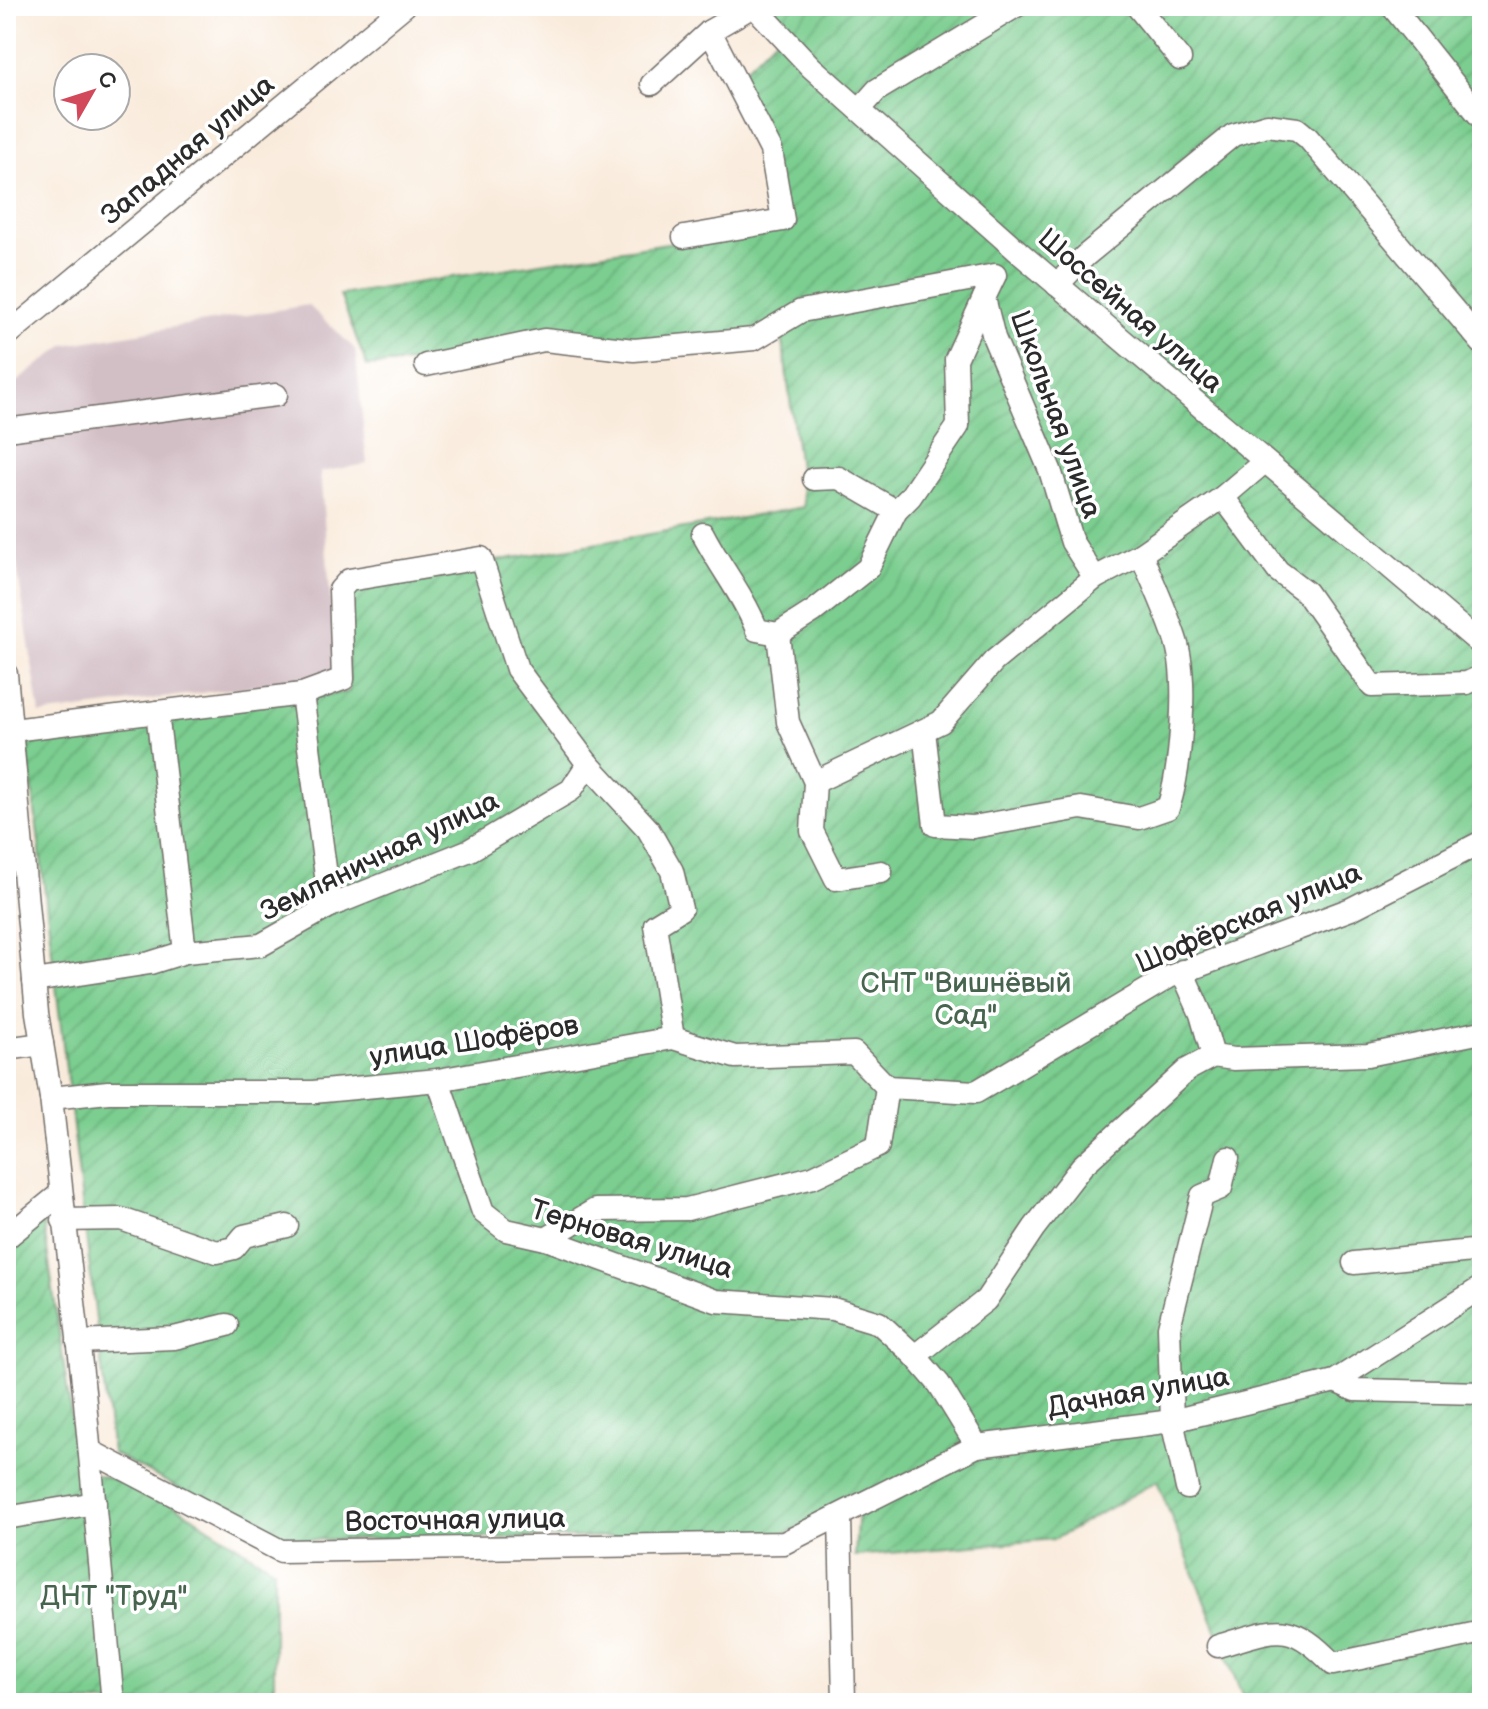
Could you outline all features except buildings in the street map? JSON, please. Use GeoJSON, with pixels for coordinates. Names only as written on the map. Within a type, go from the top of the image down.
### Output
{"type":"FeatureCollection","features":[{"type":"Feature","properties":{"kind":"street","name":"Западная улица"},"geometry":{"type":"LineString","coordinates":[[6,336],[404,6]]}},
{"type":"Feature","properties":{"kind":"street"},"geometry":{"type":"LineString","coordinates":[[652,84],[710,31],[753,6]]}},
{"type":"Feature","properties":{"kind":"street","name":"Шоссейная улица"},"geometry":{"type":"LineString","coordinates":[[753,6],[811,67],[1021,254],[1263,463],[1482,645]]}},
{"type":"Feature","properties":{"kind":"street"},"geometry":{"type":"LineString","coordinates":[[860,109],[877,90],[1016,6]]}},
{"type":"Feature","properties":{"kind":"street"},"geometry":{"type":"LineString","coordinates":[[1137,6],[1180,59]]}},
{"type":"Feature","properties":{"kind":"street"},"geometry":{"type":"LineString","coordinates":[[1392,6],[1482,119]]}},
{"type":"Feature","properties":{"kind":"street"},"geometry":{"type":"LineString","coordinates":[[684,237],[783,220],[771,150],[710,31]]}},
{"type":"Feature","properties":{"kind":"street"},"geometry":{"type":"LineString","coordinates":[[1057,285],[1077,249],[1233,135],[1267,125],[1286,126],[1308,138],[1482,343]]}},
{"type":"Feature","properties":{"kind":"street"},"geometry":{"type":"LineString","coordinates":[[426,365],[544,340],[634,350],[754,339],[801,311],[995,275],[1021,254]]}},
{"type":"Feature","properties":{"kind":"street","name":"Школьная улица"},"geometry":{"type":"LineString","coordinates":[[995,275],[984,298],[994,338],[1050,470],[1072,542],[1095,578]]}},
{"type":"Feature","properties":{"kind":"street"},"geometry":{"type":"LineString","coordinates":[[703,534],[724,573],[747,604],[757,630],[778,634],[814,611],[868,568],[896,511],[910,497],[958,426],[956,359],[984,298]]}},
{"type":"Feature","properties":{"kind":"street"},"geometry":{"type":"LineString","coordinates":[[6,430],[276,395]]}},
{"type":"Feature","properties":{"kind":"street"},"geometry":{"type":"LineString","coordinates":[[815,782],[941,722],[994,661],[1095,578],[1141,554],[1223,497],[1263,463]]}},
{"type":"Feature","properties":{"kind":"street"},"geometry":{"type":"LineString","coordinates":[[814,479],[839,478],[896,511]]}},
{"type":"Feature","properties":{"kind":"street"},"geometry":{"type":"LineString","coordinates":[[1223,497],[1278,571],[1306,592],[1372,686],[1467,683],[1482,676]]}},
{"type":"Feature","properties":{"kind":"street"},"geometry":{"type":"LineString","coordinates":[[924,731],[935,825],[973,827],[1081,808],[1139,818],[1168,808],[1175,786],[1181,713],[1177,644],[1141,554]]}},
{"type":"Feature","properties":{"kind":"street"},"geometry":{"type":"LineString","coordinates":[[13,730],[302,694],[343,679],[340,590],[349,580],[481,558],[517,669],[588,764],[648,829],[672,871],[681,909],[655,925],[673,1038]]}},
{"type":"Feature","properties":{"kind":"street"},"geometry":{"type":"LineString","coordinates":[[778,634],[788,722],[815,782],[812,831],[836,879],[881,872]]}},
{"type":"Feature","properties":{"kind":"street"},"geometry":{"type":"LineString","coordinates":[[6,674],[34,981],[51,1098],[90,1451],[113,1703]]}},
{"type":"Feature","properties":{"kind":"street"},"geometry":{"type":"LineString","coordinates":[[302,694],[330,906]]}},
{"type":"Feature","properties":{"kind":"street"},"geometry":{"type":"LineString","coordinates":[[157,712],[185,952]]}},
{"type":"Feature","properties":{"kind":"street","name":"Земляничная улица"},"geometry":{"type":"LineString","coordinates":[[34,981],[150,963],[185,952],[261,945],[330,906],[470,850],[571,790],[588,764]]}},
{"type":"Feature","properties":{"kind":"street","name":"Шофёрская улица"},"geometry":{"type":"LineString","coordinates":[[887,1087],[976,1092],[1182,971],[1351,909],[1482,842]]}},
{"type":"Feature","properties":{"kind":"street"},"geometry":{"type":"LineString","coordinates":[[1182,971],[1201,1014],[1213,1056]]}},
{"type":"Feature","properties":{"kind":"street"},"geometry":{"type":"LineString","coordinates":[[915,1356],[986,1300],[1034,1228],[1082,1166],[1187,1070],[1213,1056],[1234,1059],[1368,1055],[1482,1032]]}},
{"type":"Feature","properties":{"kind":"street","name":"улица Шофёров"},"geometry":{"type":"LineString","coordinates":[[51,1098],[108,1092],[313,1092],[438,1080],[673,1038],[735,1057],[854,1053],[887,1087]]}},
{"type":"Feature","properties":{"kind":"street"},"geometry":{"type":"LineString","coordinates":[[6,1049],[42,1044]]}},
{"type":"Feature","properties":{"kind":"street","name":"Терновая улица"},"geometry":{"type":"LineString","coordinates":[[438,1080],[483,1212],[506,1230],[546,1239],[716,1301],[833,1309],[879,1323],[915,1356],[939,1384],[977,1446]]}},
{"type":"Feature","properties":{"kind":"street"},"geometry":{"type":"LineString","coordinates":[[546,1239],[595,1210],[687,1209],[813,1177],[878,1146],[887,1087]]}},
{"type":"Feature","properties":{"kind":"street"},"geometry":{"type":"LineString","coordinates":[[1187,1488],[1172,1421],[1169,1327],[1202,1196],[1221,1188],[1228,1158]]}},
{"type":"Feature","properties":{"kind":"street"},"geometry":{"type":"LineString","coordinates":[[6,1238],[60,1194]]}},
{"type":"Feature","properties":{"kind":"street"},"geometry":{"type":"LineString","coordinates":[[63,1220],[121,1219],[217,1252],[234,1248],[244,1236],[287,1226]]}},
{"type":"Feature","properties":{"kind":"street"},"geometry":{"type":"LineString","coordinates":[[1354,1263],[1482,1250]]}},
{"type":"Feature","properties":{"kind":"street","name":"Дачная улица"},"geometry":{"type":"LineString","coordinates":[[840,1516],[977,1446],[1172,1421],[1335,1381],[1482,1287]]}},
{"type":"Feature","properties":{"kind":"street"},"geometry":{"type":"LineString","coordinates":[[78,1342],[174,1338],[227,1325]]}},
{"type":"Feature","properties":{"kind":"street"},"geometry":{"type":"LineString","coordinates":[[1335,1381],[1355,1390],[1482,1393]]}},
{"type":"Feature","properties":{"kind":"street","name":"Восточная улица"},"geometry":{"type":"LineString","coordinates":[[90,1451],[281,1551],[784,1543],[840,1516]]}},
{"type":"Feature","properties":{"kind":"street"},"geometry":{"type":"LineString","coordinates":[[6,1518],[95,1503]]}},
{"type":"Feature","properties":{"kind":"street"},"geometry":{"type":"LineString","coordinates":[[840,1516],[844,1703]]}},
{"type":"Feature","properties":{"kind":"street"},"geometry":{"type":"LineString","coordinates":[[1218,1646],[1276,1630],[1308,1638],[1333,1664],[1482,1632]]}},
{"type":"Feature","properties":{"kind":"shaded area"},"geometry":{"type":"Polygon","coordinates":[[[308,305],[355,349],[367,464],[320,472],[337,675],[40,714],[6,497],[6,390],[65,345],[308,305]]]}},
{"type":"Feature","properties":{"kind":"green space","name":"СНТ \"Вишнёвый Сад\""},"geometry":{"type":"Polygon","coordinates":[[[773,6],[1482,6],[1482,1703],[1245,1703],[1157,1481],[1055,1539],[855,1556],[858,1505],[781,1535],[276,1540],[112,1453],[26,735],[349,692],[347,587],[804,507],[781,329],[367,366],[340,295],[787,224],[741,73],[787,27],[773,6]]]}},
{"type":"Feature","properties":{"kind":"green space","name":"ДНТ \"Труд\""},"geometry":{"type":"Polygon","coordinates":[[[42,1214],[79,1470],[149,1489],[274,1569],[274,1703],[6,1703],[6,1244],[42,1214]]]}}]}
